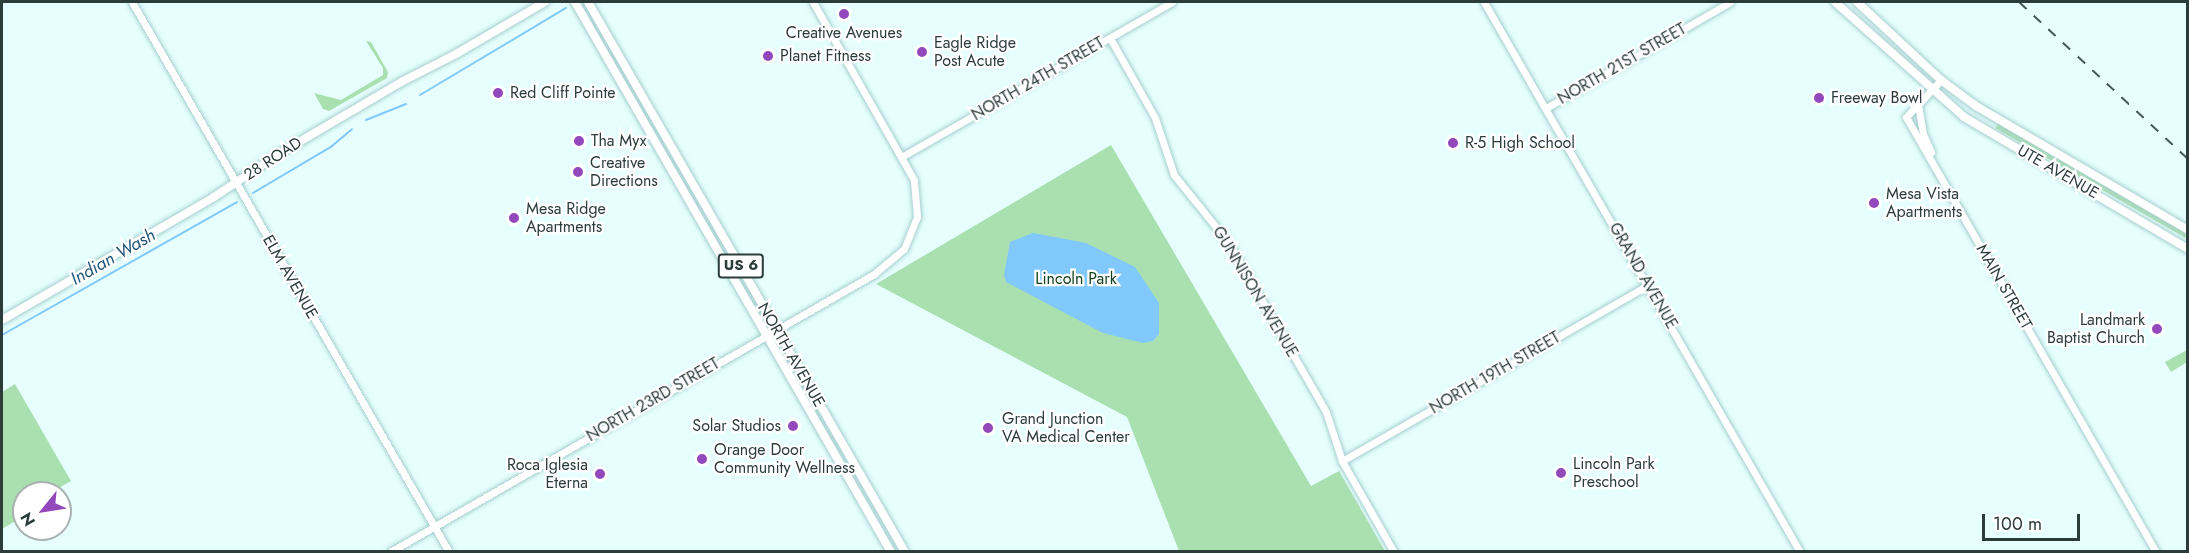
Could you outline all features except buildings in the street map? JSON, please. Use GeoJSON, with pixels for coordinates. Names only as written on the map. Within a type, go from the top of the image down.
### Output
{"type":"FeatureCollection","features":[{"type":"Feature","properties":{"kind":"main road","name":"28 ROAD"},"geometry":{"type":"LineString","coordinates":[[2,320],[237,183],[282,152],[545,2]]}},
{"type":"Feature","properties":{"kind":"main road","name":"NORTH AVENUE"},"geometry":{"type":"LineString","coordinates":[[575,2],[891,552]]}},
{"type":"Feature","properties":{"kind":"main road","name":"NORTH AVENUE"},"geometry":{"type":"LineString","coordinates":[[588,2],[905,552]]}},
{"type":"Feature","properties":{"kind":"main road","name":"UTE AVENUE"},"geometry":{"type":"LineString","coordinates":[[1835,2],[1931,91],[1973,123],[2187,249]]}},
{"type":"Feature","properties":{"kind":"main road"},"geometry":{"type":"LineString","coordinates":[[1857,2],[1941,80],[1976,106],[2187,230]]}},
{"type":"Feature","properties":{"kind":"main road"},"geometry":{"type":"LineString","coordinates":[[593,33],[603,41],[617,66],[629,72]]}},
{"type":"Feature","properties":{"kind":"main road"},"geometry":{"type":"LineString","coordinates":[[621,81],[631,87],[643,110],[658,122]]}},
{"type":"Feature","properties":{"kind":"main road"},"geometry":{"type":"LineString","coordinates":[[839,461],[850,470],[863,493],[875,499]]}},
{"type":"Feature","properties":{"kind":"main road"},"geometry":{"type":"LineString","coordinates":[[864,505],[874,509],[886,530],[894,533]]}},
{"type":"Feature","properties":{"kind":"street","name":"ELM AVENUE"},"geometry":{"type":"LineString","coordinates":[[132,2],[449,552]]}},
{"type":"Feature","properties":{"kind":"street"},"geometry":{"type":"LineString","coordinates":[[813,2],[903,156]]}},
{"type":"Feature","properties":{"kind":"street","name":"NORTH 24TH STREET"},"geometry":{"type":"LineString","coordinates":[[903,156],[1172,2]]}},
{"type":"Feature","properties":{"kind":"street","name":"GRAND AVENUE"},"geometry":{"type":"LineString","coordinates":[[1484,2],[1800,552]]}},
{"type":"Feature","properties":{"kind":"street","name":"NORTH 21ST STREET"},"geometry":{"type":"LineString","coordinates":[[1546,108],[1730,2]]}},
{"type":"Feature","properties":{"kind":"street","name":"GUNNISON AVENUE"},"geometry":{"type":"LineString","coordinates":[[1110,38],[1155,117],[1174,175],[1228,242],[1328,417],[1342,460],[1394,552]]}},
{"type":"Feature","properties":{"kind":"street"},"geometry":{"type":"LineString","coordinates":[[1941,80],[1918,105],[1923,134],[1948,190]]}},
{"type":"Feature","properties":{"kind":"street","name":"MAIN STREET"},"geometry":{"type":"LineString","coordinates":[[1918,105],[1906,117],[2156,552]]}},
{"type":"Feature","properties":{"kind":"street","name":"NORTH 23RD STREET"},"geometry":{"type":"LineString","coordinates":[[390,552],[882,269],[909,240],[917,201],[914,180],[903,156]]}},
{"type":"Feature","properties":{"kind":"street","name":"NORTH 19TH STREET"},"geometry":{"type":"LineString","coordinates":[[1342,460],[1648,285]]}},
{"type":"Feature","properties":{"kind":"green space"},"geometry":{"type":"Polygon","coordinates":[[[366,41],[371,42],[388,72],[387,78],[329,111],[323,109],[314,93],[341,100],[383,75],[383,68],[366,41]]]}},
{"type":"Feature","properties":{"kind":"green space"},"geometry":{"type":"Polygon","coordinates":[[[1998,124],[2188,233],[2185,238],[1996,128],[1998,124]]]}},
{"type":"Feature","properties":{"kind":"green space","name":"Lincoln Park"},"geometry":{"type":"Polygon","coordinates":[[[1111,145],[1311,486],[1339,471],[1385,551],[1179,551],[1127,417],[876,284],[1111,145]]]}},
{"type":"Feature","properties":{"kind":"green space"},"geometry":{"type":"Polygon","coordinates":[[[2187,350],[2187,362],[2171,372],[2165,362],[2187,350]]]}},
{"type":"Feature","properties":{"kind":"green space"},"geometry":{"type":"Polygon","coordinates":[[[15,384],[71,481],[12,481],[12,523],[2,529],[2,392],[15,384]]]}},
{"type":"Feature","properties":{"kind":"water"},"geometry":{"type":"Polygon","coordinates":[[[1033,233],[1086,243],[1135,267],[1159,303],[1159,334],[1153,341],[1143,343],[1103,333],[1006,282],[1004,275],[1010,242],[1033,233]]]}},
{"type":"Feature","properties":{"kind":"waterway","name":"Indian Wash"},"geometry":{"type":"LineString","coordinates":[[420,95],[566,8]]}},
{"type":"Feature","properties":{"kind":"waterway","name":"Indian Wash"},"geometry":{"type":"LineString","coordinates":[[366,120],[406,104]]}},
{"type":"Feature","properties":{"kind":"waterway","name":"Indian Wash"},"geometry":{"type":"LineString","coordinates":[[253,193],[332,146],[352,129]]}},
{"type":"Feature","properties":{"kind":"waterway","name":"Indian Wash"},"geometry":{"type":"LineString","coordinates":[[2,335],[237,202]]}},
{"type":"Feature","properties":{"kind":"railway"},"geometry":{"type":"LineString","coordinates":[[2019,2],[2188,159]]}},
{"type":"Feature","properties":{"kind":"place","name":"Creative Avenues"},"geometry":{"type":"Point","coordinates":[844,14]}},
{"type":"Feature","properties":{"kind":"place","name":"Eagle Ridge Post Acute"},"geometry":{"type":"Point","coordinates":[922,52]}},
{"type":"Feature","properties":{"kind":"place","name":"Planet Fitness"},"geometry":{"type":"Point","coordinates":[768,56]}},
{"type":"Feature","properties":{"kind":"place","name":"Red Cliff Pointe"},"geometry":{"type":"Point","coordinates":[498,93]}},
{"type":"Feature","properties":{"kind":"place","name":"Freeway Bowl"},"geometry":{"type":"Point","coordinates":[1819,98]}},
{"type":"Feature","properties":{"kind":"place","name":"Tha Myx"},"geometry":{"type":"Point","coordinates":[579,141]}},
{"type":"Feature","properties":{"kind":"place","name":"R-5 High School"},"geometry":{"type":"Point","coordinates":[1453,143]}},
{"type":"Feature","properties":{"kind":"place","name":"Creative Directions"},"geometry":{"type":"Point","coordinates":[578,172]}},
{"type":"Feature","properties":{"kind":"place","name":"Mesa Vista Apartments"},"geometry":{"type":"Point","coordinates":[1874,203]}},
{"type":"Feature","properties":{"kind":"place","name":"Mesa Ridge Apartments"},"geometry":{"type":"Point","coordinates":[514,218]}},
{"type":"Feature","properties":{"kind":"place","name":"Landmark Baptist Church"},"geometry":{"type":"Point","coordinates":[2157,329]}},
{"type":"Feature","properties":{"kind":"place","name":"Solar Studios"},"geometry":{"type":"Point","coordinates":[793,426]}},
{"type":"Feature","properties":{"kind":"place","name":"Grand Junction VA Medical Center"},"geometry":{"type":"Point","coordinates":[988,428]}},
{"type":"Feature","properties":{"kind":"place","name":"Orange Door Community Wellness"},"geometry":{"type":"Point","coordinates":[702,459]}},
{"type":"Feature","properties":{"kind":"place","name":"Lincoln Park Preschool"},"geometry":{"type":"Point","coordinates":[1561,473]}},
{"type":"Feature","properties":{"kind":"place","name":"Roca Iglesia Eterna"},"geometry":{"type":"Point","coordinates":[600,474]}}]}
